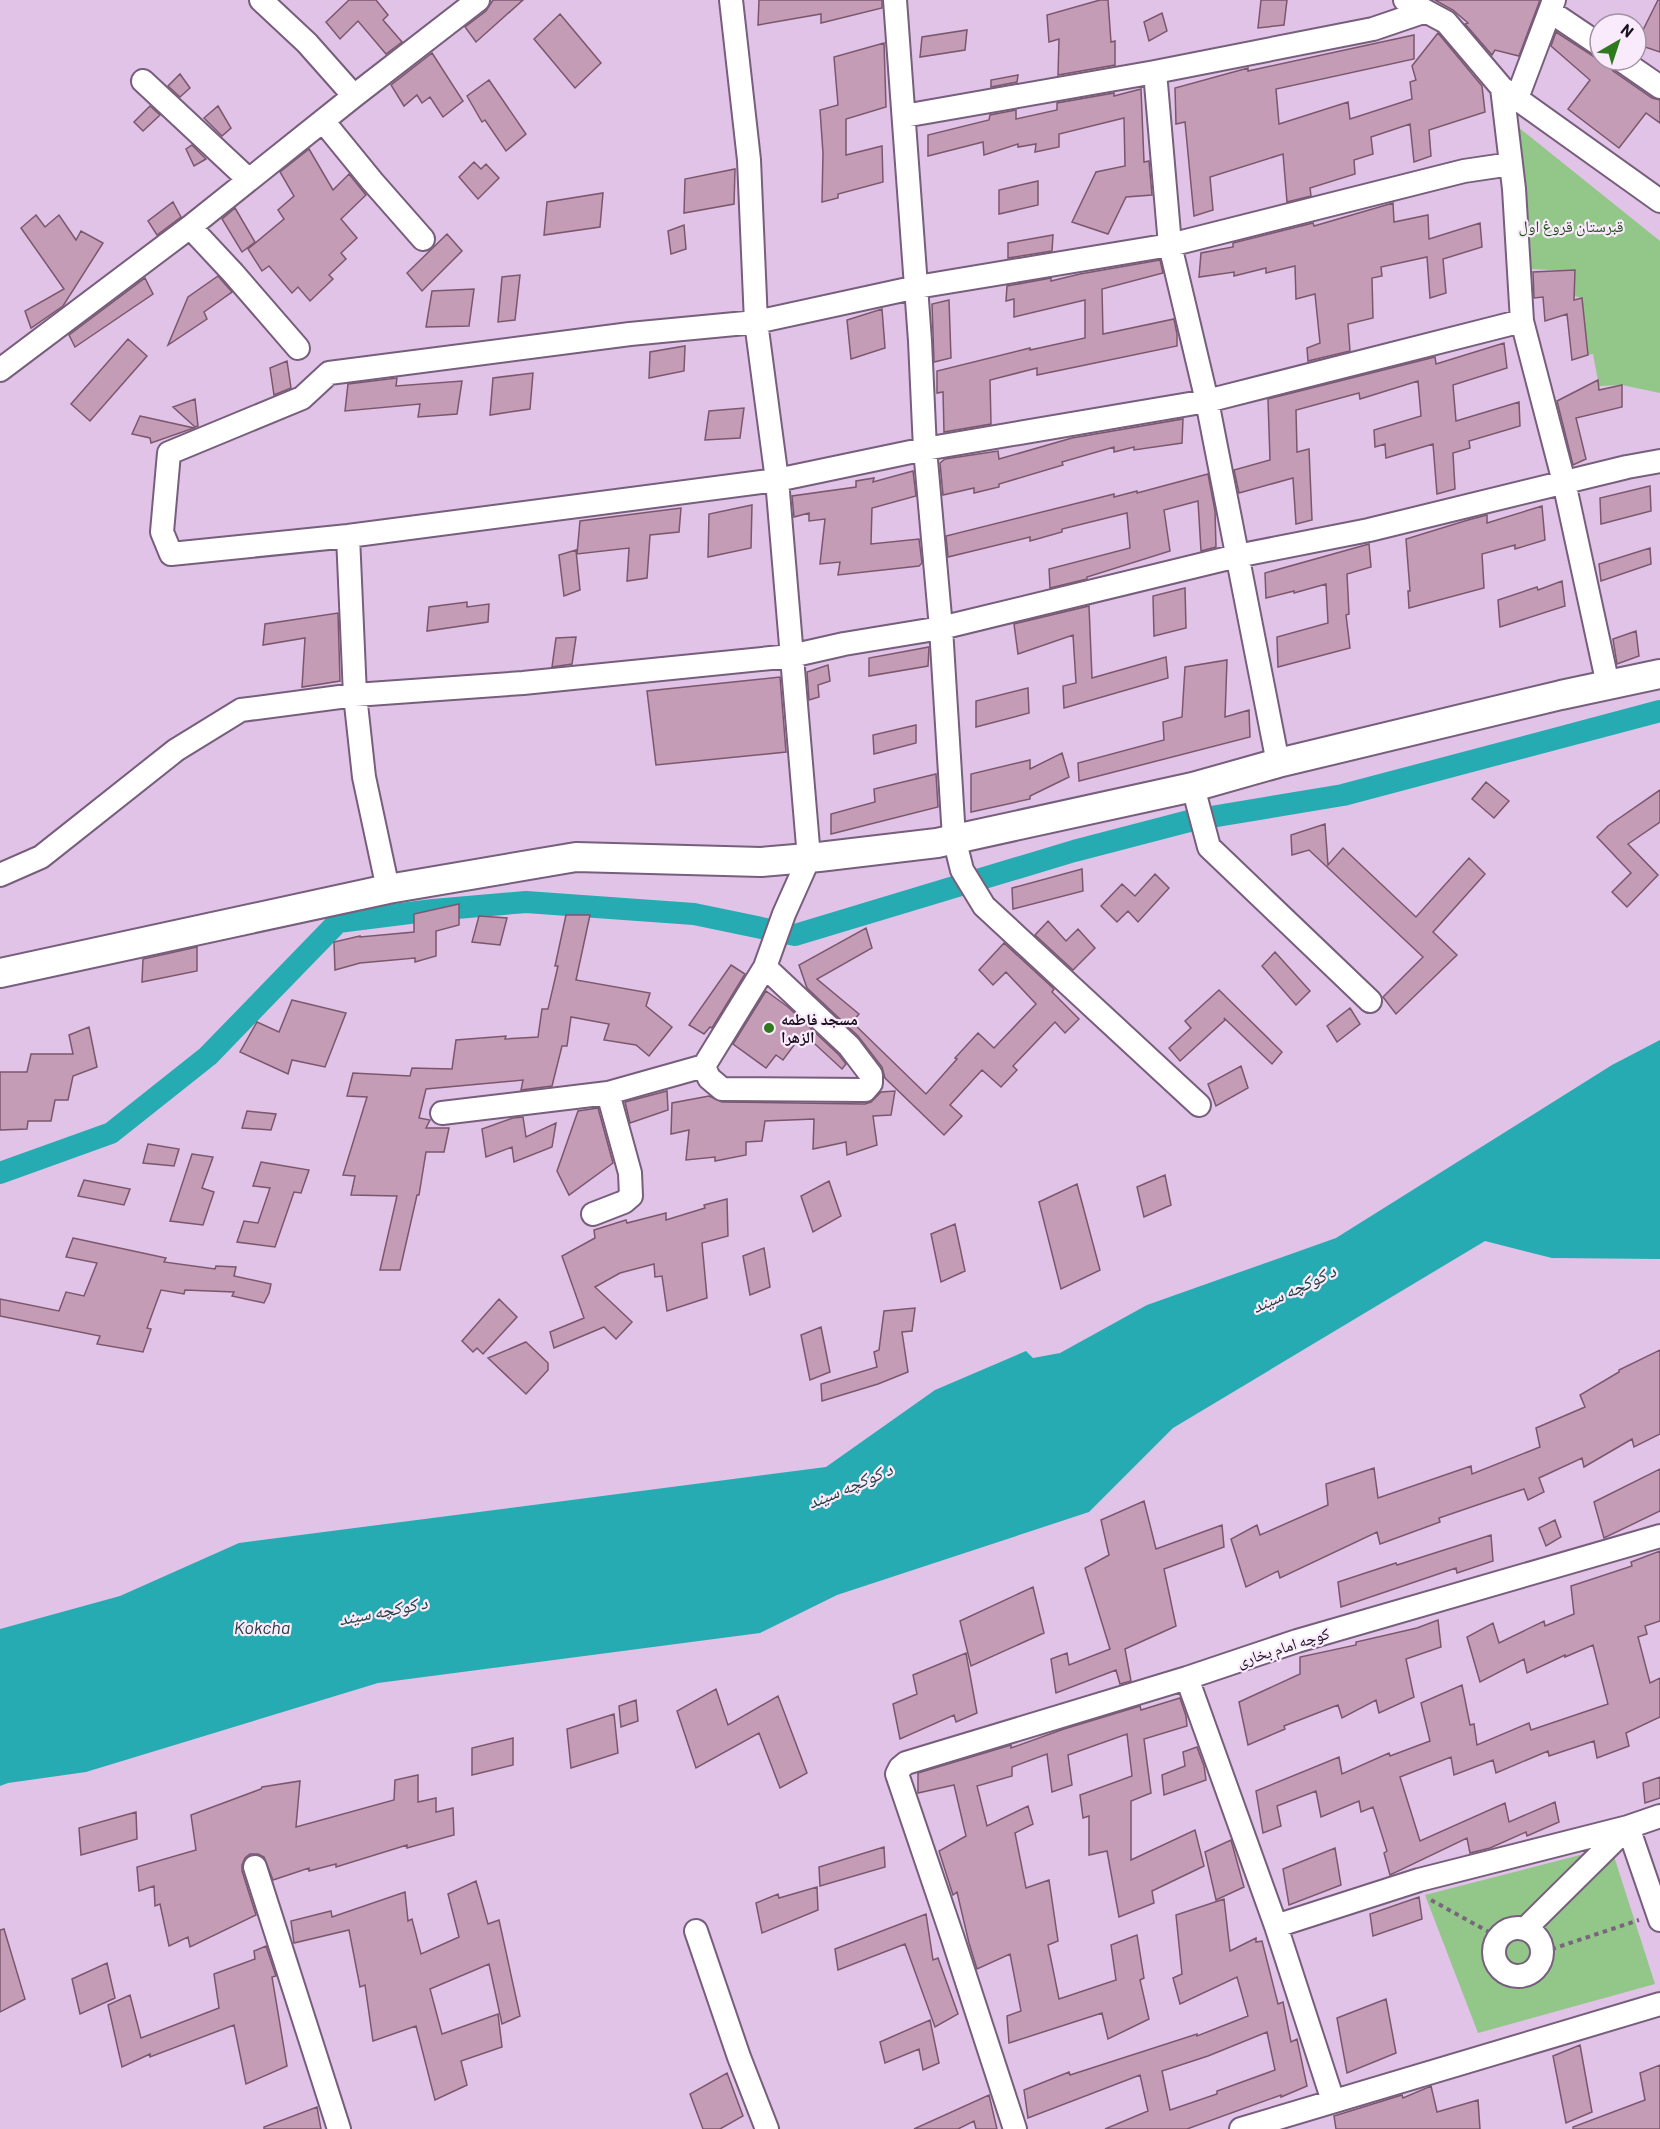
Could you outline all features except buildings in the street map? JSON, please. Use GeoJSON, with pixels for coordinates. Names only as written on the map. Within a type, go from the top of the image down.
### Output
{"type":"FeatureCollection","features":[{"type":"Feature","properties":{"kind":"street"},"geometry":{"type":"LineString","coordinates":[[261,0],[306,43],[354,96]]}},
{"type":"Feature","properties":{"kind":"street"},"geometry":{"type":"LineString","coordinates":[[442,1113],[608,1093],[704,1066],[765,967],[784,914],[809,858],[777,480],[756,322],[749,160],[731,0]]}},
{"type":"Feature","properties":{"kind":"street"},"geometry":{"type":"LineString","coordinates":[[895,0],[954,838],[962,870],[984,906],[1199,1106]]}},
{"type":"Feature","properties":{"kind":"street"},"geometry":{"type":"LineString","coordinates":[[1405,0],[1446,22],[1510,93],[1660,201]]}},
{"type":"Feature","properties":{"kind":"street"},"geometry":{"type":"LineString","coordinates":[[0,370],[190,227],[466,4]]}},
{"type":"Feature","properties":{"kind":"street"},"geometry":{"type":"LineString","coordinates":[[1588,35],[1553,6],[1510,93],[1511,164],[1515,189],[1522,321],[1564,482],[1608,685]]}},
{"type":"Feature","properties":{"kind":"street"},"geometry":{"type":"LineString","coordinates":[[904,116],[1155,72],[1373,29],[1426,11]]}},
{"type":"Feature","properties":{"kind":"street"},"geometry":{"type":"LineString","coordinates":[[1155,72],[1170,245],[1207,401],[1278,763]]}},
{"type":"Feature","properties":{"kind":"street"},"geometry":{"type":"LineString","coordinates":[[1638,72],[1660,87]]}},
{"type":"Feature","properties":{"kind":"street"},"geometry":{"type":"LineString","coordinates":[[143,81],[249,180]]}},
{"type":"Feature","properties":{"kind":"street"},"geometry":{"type":"LineString","coordinates":[[323,121],[423,239]]}},
{"type":"Feature","properties":{"kind":"street"},"geometry":{"type":"LineString","coordinates":[[1511,164],[1464,171],[1170,245],[917,287],[756,322],[630,334],[329,373],[302,398],[186,448],[169,453],[162,531],[171,554],[348,536],[777,480],[925,449],[1207,401],[1522,321]]}},
{"type":"Feature","properties":{"kind":"street"},"geometry":{"type":"LineString","coordinates":[[190,227],[298,348]]}},
{"type":"Feature","properties":{"kind":"street"},"geometry":{"type":"LineString","coordinates":[[0,875],[41,857],[176,750],[241,710],[356,695],[523,683],[791,656],[844,644],[941,628],[1237,556],[1369,530],[1660,461]]}},
{"type":"Feature","properties":{"kind":"street"},"geometry":{"type":"LineString","coordinates":[[348,536],[356,695],[363,777],[388,889]]}},
{"type":"Feature","properties":{"kind":"street"},"geometry":{"type":"LineString","coordinates":[[0,973],[388,889],[576,857],[761,862],[809,858],[937,843],[954,838],[1195,799],[1278,763],[1660,674]]}},
{"type":"Feature","properties":{"kind":"street"},"geometry":{"type":"LineString","coordinates":[[1195,799],[1209,847],[1370,1001]]}},
{"type":"Feature","properties":{"kind":"street"},"geometry":{"type":"LineString","coordinates":[[704,1066],[709,1078],[722,1089],[865,1090],[871,1083],[871,1075],[849,1046],[765,967]]}},
{"type":"Feature","properties":{"kind":"street"},"geometry":{"type":"LineString","coordinates":[[593,1214],[624,1202],[631,1196],[630,1173],[608,1093]]}},
{"type":"Feature","properties":{"kind":"street","name":"کوچه امام بخاری"},"geometry":{"type":"LineString","coordinates":[[1015,2129],[897,1774],[906,1762],[1187,1678],[1298,1641],[1660,1536]]}},
{"type":"Feature","properties":{"kind":"street"},"geometry":{"type":"LineString","coordinates":[[1187,1678],[1276,1926],[1333,2101]]}},
{"type":"Feature","properties":{"kind":"street"},"geometry":{"type":"LineString","coordinates":[[1276,1926],[1404,1885],[1628,1827],[1660,1816]]}},
{"type":"Feature","properties":{"kind":"street"},"geometry":{"type":"LineString","coordinates":[[1628,1827],[1659,1917]]}},
{"type":"Feature","properties":{"kind":"street"},"geometry":{"type":"LineString","coordinates":[[1526,1928],[1628,1827]]}},
{"type":"Feature","properties":{"kind":"street"},"geometry":{"type":"LineString","coordinates":[[255,1868],[339,2129]]}},
{"type":"Feature","properties":{"kind":"street"},"geometry":{"type":"LineString","coordinates":[[1511,1928],[1526,1928],[1539,1937],[1543,1952],[1538,1967],[1526,1976],[1510,1975],[1498,1966],[1493,1951],[1498,1937],[1511,1928]]}},
{"type":"Feature","properties":{"kind":"street"},"geometry":{"type":"LineString","coordinates":[[696,1931],[739,2057],[767,2129]]}},
{"type":"Feature","properties":{"kind":"street"},"geometry":{"type":"LineString","coordinates":[[1241,2129],[1660,2004]]}},
{"type":"Feature","properties":{"kind":"path"},"geometry":{"type":"LineString","coordinates":[[1404,1885],[1498,1937]]}},
{"type":"Feature","properties":{"kind":"path"},"geometry":{"type":"LineString","coordinates":[[1543,1952],[1659,1917]]}},
{"type":"Feature","properties":{"kind":"green space","name":"قبرستان قروغ اول"},"geometry":{"type":"Polygon","coordinates":[[[1518,127],[1660,241],[1660,393],[1622,385],[1599,386],[1593,354],[1588,355],[1582,298],[1574,296],[1575,271],[1530,269],[1518,127]]]}},
{"type":"Feature","properties":{"kind":"green space"},"geometry":{"type":"Polygon","coordinates":[[[1611,1847],[1655,1984],[1478,2033],[1425,1895],[1611,1847]]]}},
{"type":"Feature","properties":{"kind":"water","name":"Kokcha"},"geometry":{"type":"Polygon","coordinates":[[[1660,1040],[1660,1259],[1552,1258],[1485,1241],[1173,1428],[1089,1512],[837,1595],[760,1633],[378,1683],[86,1772],[0,1786],[0,1629],[120,1596],[239,1543],[826,1467],[935,1390],[1026,1351],[1033,1358],[1060,1353],[1147,1305],[1336,1238],[1612,1065],[1660,1040]]]}},
{"type":"Feature","properties":{"kind":"waterway"},"geometry":{"type":"LineString","coordinates":[[0,1173],[111,1133],[208,1056],[338,922],[433,910],[526,902],[694,914],[795,935],[1074,851],[1193,820],[1343,795],[1660,711]]}},
{"type":"Feature","properties":{"kind":"place","name":"مسجد فاطمه الزهرا"},"geometry":{"type":"Point","coordinates":[769,1028]}},
{"type":"Feature","properties":{"kind":"water label","name":"د کوکچه سیند"},"geometry":{"type":"Point","coordinates":[1294,1289]}},
{"type":"Feature","properties":{"kind":"water label","name":"د کوکچه سیند"},"geometry":{"type":"Point","coordinates":[850,1486]}},
{"type":"Feature","properties":{"kind":"water label","name":"د کوکچه سیند"},"geometry":{"type":"Point","coordinates":[383,1611]}}]}
